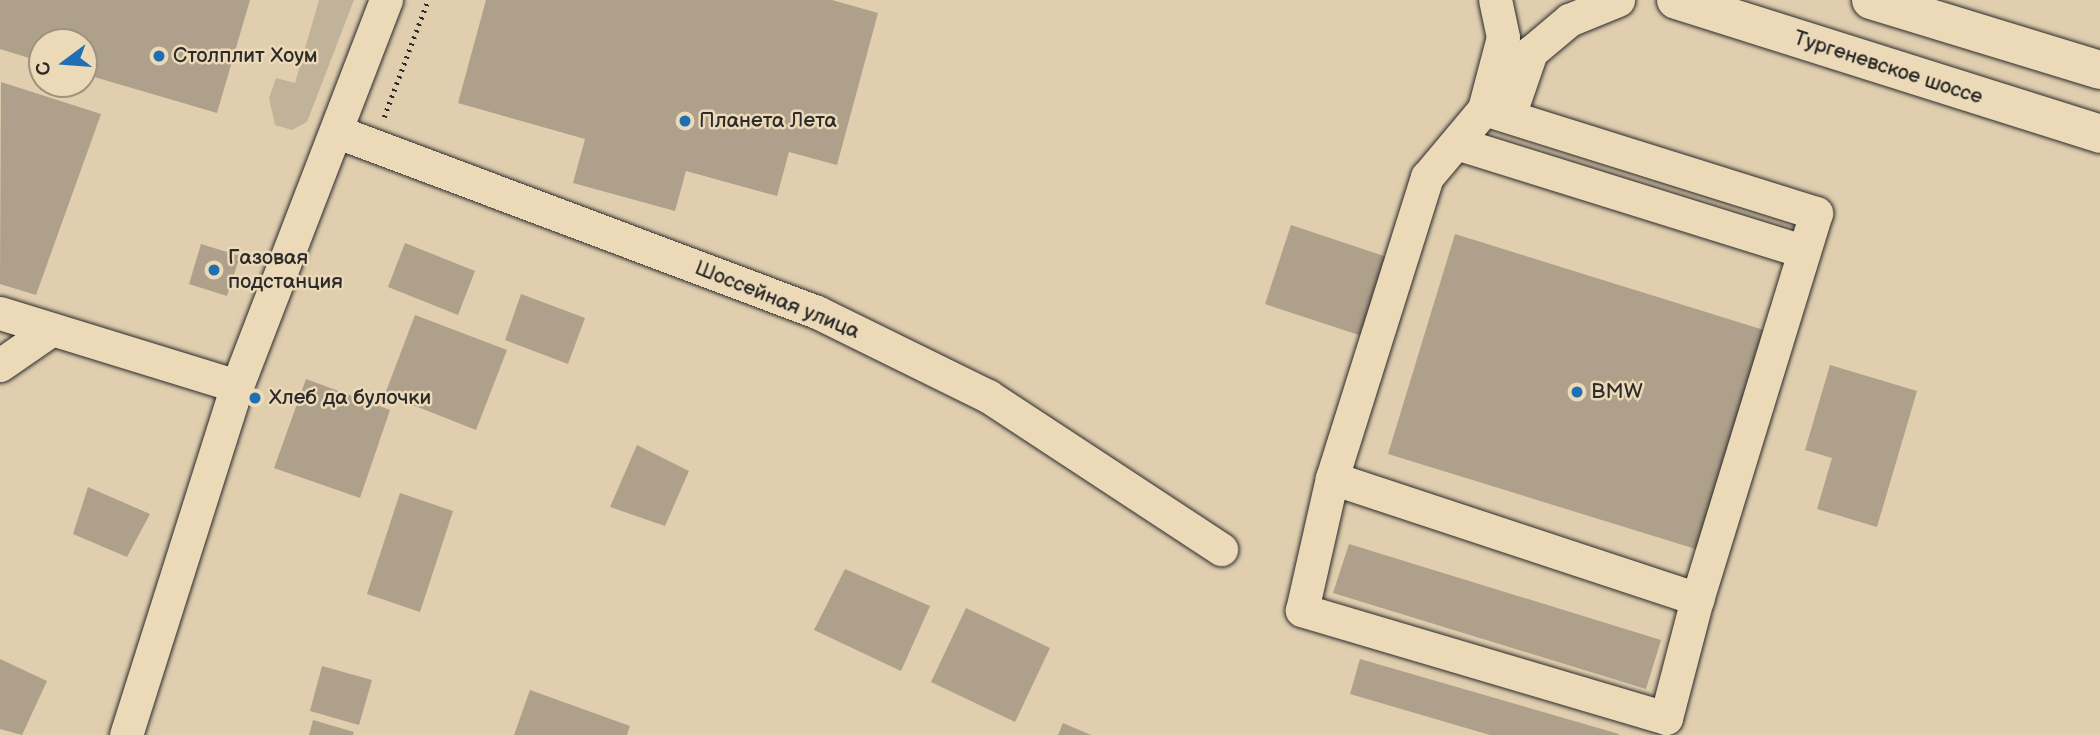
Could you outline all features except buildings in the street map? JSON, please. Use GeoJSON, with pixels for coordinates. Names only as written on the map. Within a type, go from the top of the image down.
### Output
{"type":"FeatureCollection","features":[{"type":"Feature","properties":{"kind":"highway","name":"Тургеневское шоссе"},"geometry":{"type":"LineString","coordinates":[[1676,0],[2100,134]]}},
{"type":"Feature","properties":{"kind":"highway"},"geometry":{"type":"LineString","coordinates":[[1874,1],[2100,70]]}},
{"type":"Feature","properties":{"kind":"street"},"geometry":{"type":"LineString","coordinates":[[126,735],[236,386],[338,132],[386,0]]}},
{"type":"Feature","properties":{"kind":"street"},"geometry":{"type":"LineString","coordinates":[[1495,0],[1503,37],[1496,112]]}},
{"type":"Feature","properties":{"kind":"street"},"geometry":{"type":"LineString","coordinates":[[1496,112],[1816,213],[1697,599],[1666,718],[1302,610],[1332,478],[1427,177],[1496,112],[1531,52],[1569,20],[1618,0]]}},
{"type":"Feature","properties":{"kind":"street","name":"Шоссейная улица"},"geometry":{"type":"LineString","coordinates":[[338,132],[817,312],[988,396],[1221,549]]}},
{"type":"Feature","properties":{"kind":"street"},"geometry":{"type":"LineString","coordinates":[[1459,144],[1803,251]]}},
{"type":"Feature","properties":{"kind":"street"},"geometry":{"type":"LineString","coordinates":[[0,313],[236,386]]}},
{"type":"Feature","properties":{"kind":"street"},"geometry":{"type":"LineString","coordinates":[[0,365],[52,329]]}},
{"type":"Feature","properties":{"kind":"street"},"geometry":{"type":"LineString","coordinates":[[1332,478],[1697,599]]}},
{"type":"Feature","properties":{"kind":"path"},"geometry":{"type":"LineString","coordinates":[[373,146],[428,0]]}},
{"type":"Feature","properties":{"kind":"shaded area"},"geometry":{"type":"Polygon","coordinates":[[[319,0],[354,0],[307,122],[292,130],[275,125],[269,98],[276,78],[295,83],[319,0]]]}},
{"type":"Feature","properties":{"kind":"place","name":"Столплит Хоум"},"geometry":{"type":"Point","coordinates":[159,56]}},
{"type":"Feature","properties":{"kind":"place","name":"Планета Лета"},"geometry":{"type":"Point","coordinates":[685,121]}},
{"type":"Feature","properties":{"kind":"place","name":"Газовая подстанция"},"geometry":{"type":"Point","coordinates":[214,270]}},
{"type":"Feature","properties":{"kind":"place","name":"BMW"},"geometry":{"type":"Point","coordinates":[1577,392]}},
{"type":"Feature","properties":{"kind":"place","name":"Хлеб да булочки"},"geometry":{"type":"Point","coordinates":[255,398]}}]}
